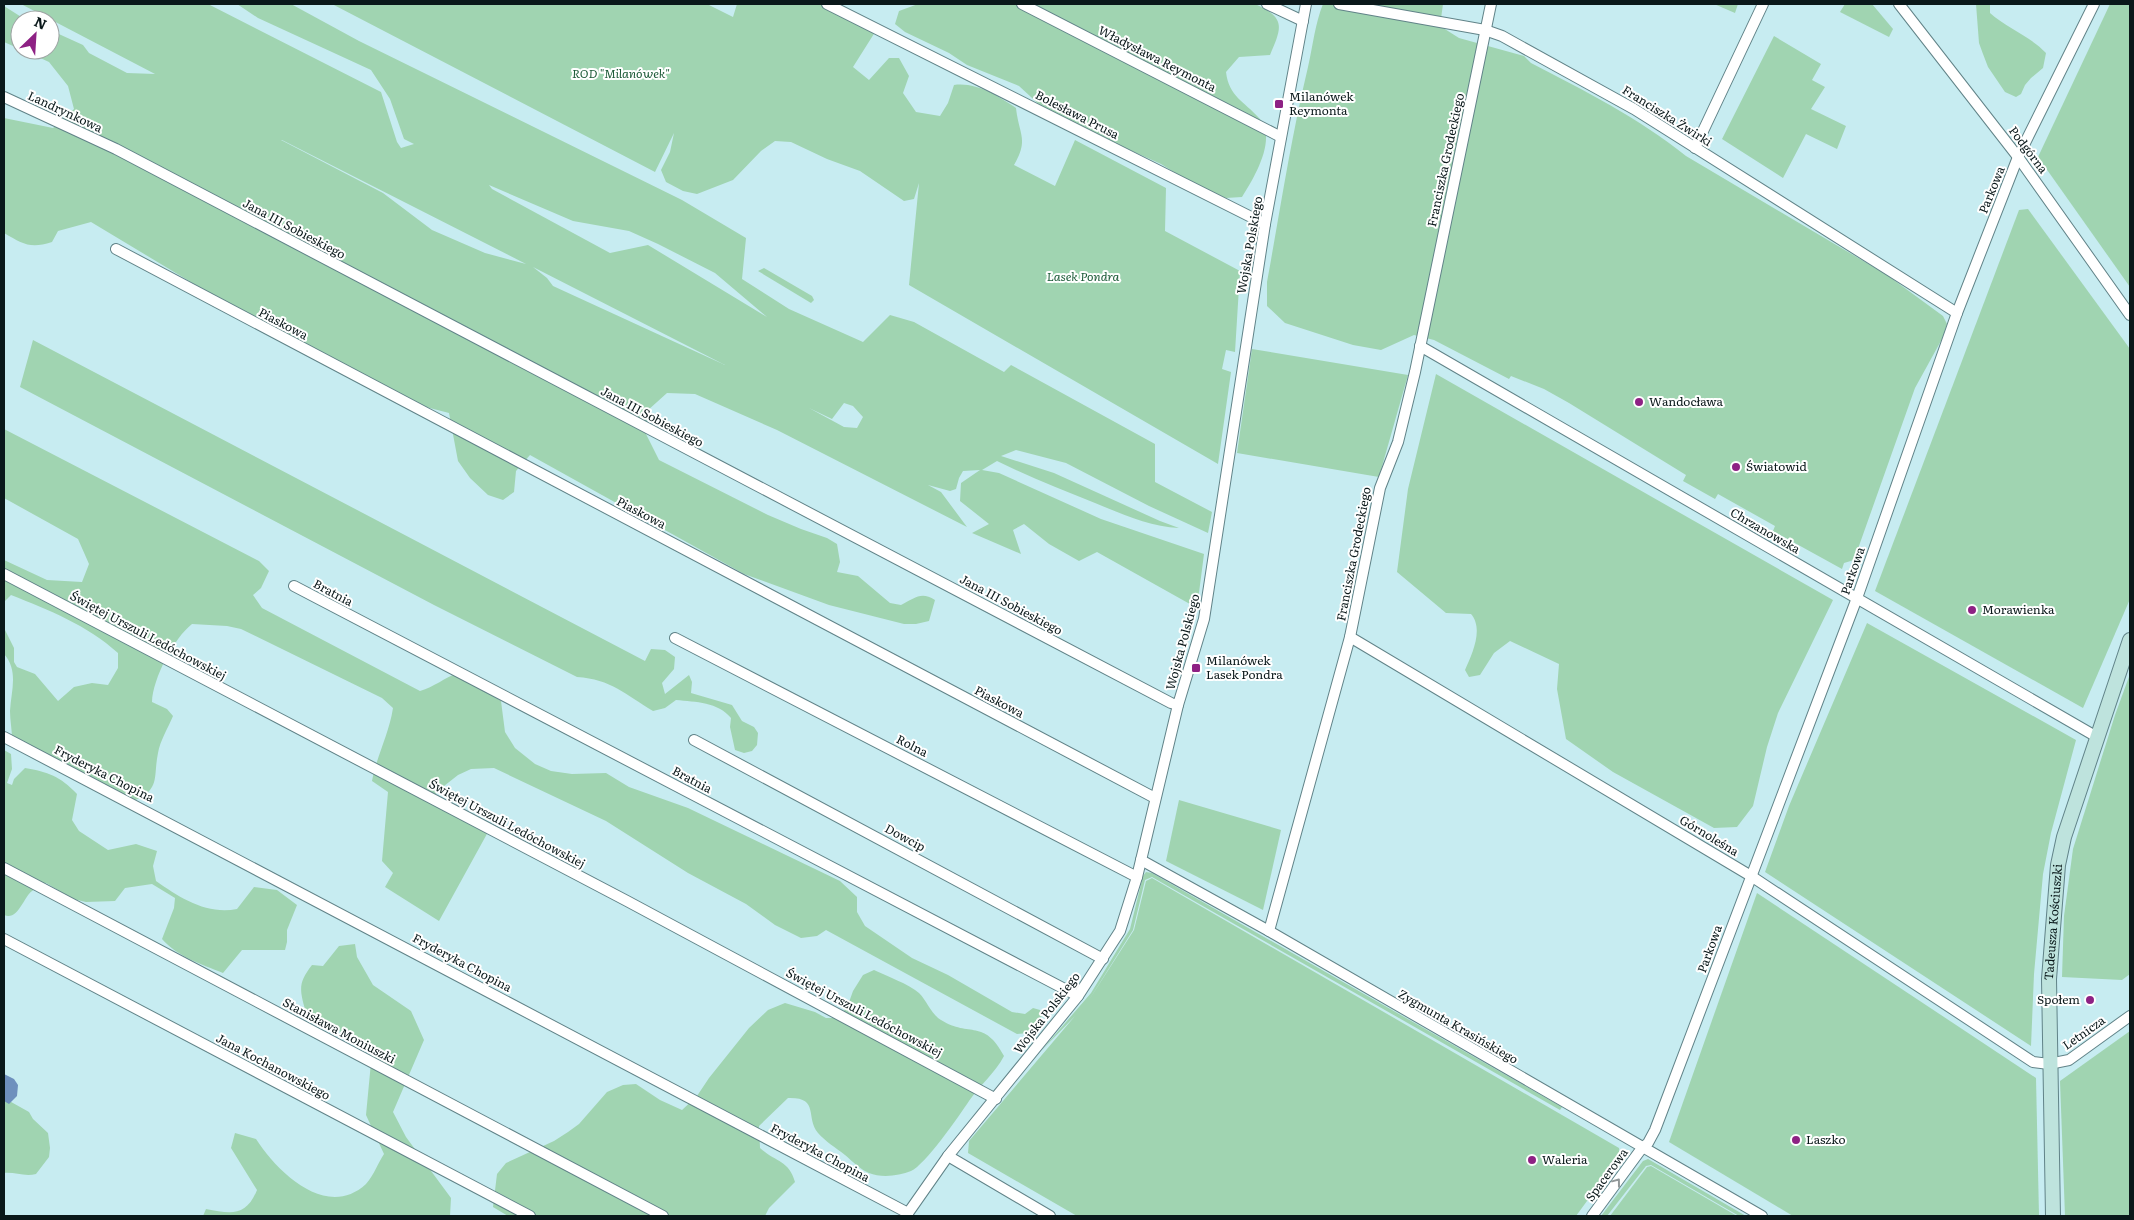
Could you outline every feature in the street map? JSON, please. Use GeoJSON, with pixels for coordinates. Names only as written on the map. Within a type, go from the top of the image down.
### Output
{"type":"FeatureCollection","features":[{"type":"Feature","properties":{"kind":"street","name":"Bolesława Prusa"},"geometry":{"type":"LineString","coordinates":[[827,4],[1265,224]]}},
{"type":"Feature","properties":{"kind":"street","name":"Władysława Reymonta"},"geometry":{"type":"LineString","coordinates":[[1022,4],[1282,137]]}},
{"type":"Feature","properties":{"kind":"street"},"geometry":{"type":"LineString","coordinates":[[1267,4],[1303,22]]}},
{"type":"Feature","properties":{"kind":"street","name":"Wojska Polskiego"},"geometry":{"type":"LineString","coordinates":[[907,1215],[948,1156],[1078,996],[1104,959],[1120,931],[1137,877],[1178,705],[1209,596],[1265,224],[1306,4]]}},
{"type":"Feature","properties":{"kind":"street","name":"Franciszka Żwirki"},"geometry":{"type":"LineString","coordinates":[[1339,4],[1485,30],[1502,36],[1634,109],[1957,313]]}},
{"type":"Feature","properties":{"kind":"street","name":"Franciszka Grodeckiego"},"geometry":{"type":"LineString","coordinates":[[1269,931],[1350,637],[1380,488],[1398,442],[1420,346],[1491,4]]}},
{"type":"Feature","properties":{"kind":"street"},"geometry":{"type":"LineString","coordinates":[[1695,148],[1763,4]]}},
{"type":"Feature","properties":{"kind":"street","name":"Podgórna"},"geometry":{"type":"LineString","coordinates":[[1899,4],[2018,157],[2130,316]]}},
{"type":"Feature","properties":{"kind":"street","name":"Parkowa"},"geometry":{"type":"LineString","coordinates":[[1642,1148],[1651,1139],[1857,598],[1957,313],[2018,157],[2094,4]]}},
{"type":"Feature","properties":{"kind":"street","name":"Landrynkowa"},"geometry":{"type":"LineString","coordinates":[[4,97],[116,149]]}},
{"type":"Feature","properties":{"kind":"street","name":"Jana III Sobieskiego"},"geometry":{"type":"LineString","coordinates":[[116,149],[1144,689],[1178,705]]}},
{"type":"Feature","properties":{"kind":"street","name":"Piaskowa"},"geometry":{"type":"LineString","coordinates":[[116,249],[1155,798]]}},
{"type":"Feature","properties":{"kind":"street","name":"Chrzanowska"},"geometry":{"type":"LineString","coordinates":[[1420,346],[2097,737]]}},
{"type":"Feature","properties":{"kind":"street","name":"Świętej Urszuli Ledóchowskiej"},"geometry":{"type":"LineString","coordinates":[[4,574],[627,901],[996,1099]]}},
{"type":"Feature","properties":{"kind":"street","name":"Bratnia"},"geometry":{"type":"LineString","coordinates":[[294,586],[1078,996]]}},
{"type":"Feature","properties":{"kind":"street","name":"Górnoleśna"},"geometry":{"type":"LineString","coordinates":[[1350,637],[1751,876],[2033,1062],[2049,1064]]}},
{"type":"Feature","properties":{"kind":"street","name":"Rolna"},"geometry":{"type":"LineString","coordinates":[[676,638],[1137,877]]}},
{"type":"Feature","properties":{"kind":"street","name":"Tadeusza Kościuszki"},"geometry":{"type":"LineString","coordinates":[[2053,1216],[2049,979],[2058,865],[2064,837],[2130,640]]}},
{"type":"Feature","properties":{"kind":"street","name":"Fryderyka Chopina"},"geometry":{"type":"LineString","coordinates":[[4,737],[907,1215]]}},
{"type":"Feature","properties":{"kind":"street","name":"Dowcip"},"geometry":{"type":"LineString","coordinates":[[694,740],[1104,959]]}},
{"type":"Feature","properties":{"kind":"street","name":"Zygmunta Krasińskiego"},"geometry":{"type":"LineString","coordinates":[[1141,860],[1269,931],[1762,1216]]}},
{"type":"Feature","properties":{"kind":"street","name":"Stanisława Moniuszki"},"geometry":{"type":"LineString","coordinates":[[4,868],[663,1216]]}},
{"type":"Feature","properties":{"kind":"street","name":"Jana Kochanowskiego"},"geometry":{"type":"LineString","coordinates":[[4,939],[530,1216]]}},
{"type":"Feature","properties":{"kind":"street","name":"Letnicza"},"geometry":{"type":"LineString","coordinates":[[2049,1064],[2069,1060],[2130,1016]]}},
{"type":"Feature","properties":{"kind":"street","name":"Spacerowa"},"geometry":{"type":"LineString","coordinates":[[1592,1216],[1642,1148]]}},
{"type":"Feature","properties":{"kind":"street"},"geometry":{"type":"LineString","coordinates":[[948,1156],[1050,1216]]}},
{"type":"Feature","properties":{"kind":"green space"},"geometry":{"type":"Polygon","coordinates":[[[21,4],[208,4],[381,92],[397,142],[401,148],[414,144],[404,139],[390,99],[371,70],[258,18],[237,4],[291,4],[359,41],[682,200],[746,238],[742,279],[789,309],[863,342],[890,315],[914,322],[1004,372],[1011,365],[1155,444],[1155,482],[1212,512],[1208,533],[1149,506],[1066,463],[1016,450],[1001,456],[1054,473],[1179,528],[1147,523],[1046,483],[997,461],[982,470],[999,473],[1101,519],[1204,554],[1197,608],[1097,552],[1079,561],[1049,544],[1024,524],[1013,530],[1021,554],[972,533],[989,524],[960,501],[961,483],[980,470],[963,471],[956,489],[950,491],[928,485],[941,492],[967,527],[777,430],[695,394],[667,393],[647,411],[646,434],[659,460],[768,515],[827,538],[837,544],[840,562],[837,572],[858,576],[890,603],[901,605],[914,598],[930,597],[935,600],[929,621],[904,624],[829,605],[744,574],[530,455],[516,471],[514,492],[503,500],[488,495],[470,478],[458,461],[449,413],[426,407],[219,299],[91,222],[58,231],[52,242],[38,245],[22,243],[4,233],[4,118],[53,128],[74,109],[68,86],[49,62],[45,60],[60,60],[60,35],[83,45],[89,53],[127,73],[155,74],[60,24],[60,10],[32,10],[21,4]],[[282,140],[383,193],[432,230],[485,253],[526,264],[282,140]],[[489,185],[492,189],[610,253],[648,245],[767,317],[715,273],[658,244],[629,231],[573,221],[489,185]],[[533,267],[547,278],[553,286],[725,365],[533,267]],[[844,403],[832,419],[809,408],[844,427],[857,428],[863,417],[853,406],[844,403]]]}},
{"type":"Feature","properties":{"kind":"green space"},"geometry":{"type":"Polygon","coordinates":[[[332,4],[707,4],[733,17],[737,4],[827,4],[877,29],[853,67],[869,80],[889,58],[899,58],[909,76],[903,93],[916,112],[940,116],[948,103],[954,85],[971,86],[987,91],[1016,108],[1022,143],[1019,156],[1014,165],[1055,186],[1075,140],[1166,188],[1165,231],[1240,271],[1235,352],[1226,350],[1222,369],[1231,372],[1218,464],[909,285],[919,183],[914,199],[904,201],[860,171],[827,159],[791,142],[775,141],[761,151],[733,180],[697,194],[683,191],[666,182],[661,170],[670,152],[674,133],[655,172],[332,4]]]}},
{"type":"Feature","properties":{"kind":"green space"},"geometry":{"type":"Polygon","coordinates":[[[918,4],[1255,4],[1272,14],[1279,24],[1277,37],[1270,55],[1239,57],[1226,72],[1230,87],[1234,93],[1259,118],[1264,126],[1266,136],[1265,147],[1258,169],[1242,197],[1226,198],[1190,182],[1161,164],[1085,130],[1043,108],[1019,86],[967,65],[949,53],[905,32],[895,24],[899,11],[918,4]]]}},
{"type":"Feature","properties":{"kind":"green space"},"geometry":{"type":"Polygon","coordinates":[[[1323,4],[1443,4],[1440,26],[1459,38],[1524,56],[1531,63],[1650,129],[1686,156],[1887,275],[1943,316],[1947,324],[1942,339],[1915,388],[1854,560],[1844,563],[1842,569],[1773,531],[1775,526],[1718,494],[1715,499],[1683,481],[1686,475],[1569,403],[1544,389],[1511,376],[1509,379],[1434,340],[1414,335],[1381,350],[1353,345],[1285,323],[1267,306],[1267,282],[1291,148],[1316,27],[1323,4]]]}},
{"type":"Feature","properties":{"kind":"green space"},"geometry":{"type":"Polygon","coordinates":[[[1714,4],[1738,4],[1735,13],[1714,4]]]}},
{"type":"Feature","properties":{"kind":"green space"},"geometry":{"type":"Polygon","coordinates":[[[1845,4],[1872,4],[1893,29],[1889,37],[1840,12],[1845,4]]]}},
{"type":"Feature","properties":{"kind":"green space"},"geometry":{"type":"Polygon","coordinates":[[[1976,4],[1990,4],[1990,13],[2046,53],[2043,68],[2031,78],[2021,94],[2016,97],[2005,92],[1988,67],[1979,43],[1976,4]]]}},
{"type":"Feature","properties":{"kind":"green space"},"geometry":{"type":"Polygon","coordinates":[[[2110,4],[2130,4],[2130,287],[2038,157],[2110,4]]]}},
{"type":"Feature","properties":{"kind":"green space"},"geometry":{"type":"Polygon","coordinates":[[[4,6],[10,10],[10,45],[4,42],[4,6]]]}},
{"type":"Feature","properties":{"kind":"green space"},"geometry":{"type":"Polygon","coordinates":[[[1774,36],[1821,64],[1812,80],[1825,87],[1811,109],[1846,126],[1837,149],[1806,134],[1783,178],[1722,139],[1774,36]]]}},
{"type":"Feature","properties":{"kind":"green space"},"geometry":{"type":"Polygon","coordinates":[[[2028,209],[2130,349],[2130,599],[2083,708],[1875,591],[2019,210],[2028,209]]]}},
{"type":"Feature","properties":{"kind":"green space"},"geometry":{"type":"Polygon","coordinates":[[[764,268],[812,296],[814,300],[811,303],[758,271],[764,268]]]}},
{"type":"Feature","properties":{"kind":"green space"},"geometry":{"type":"Polygon","coordinates":[[[33,340],[645,661],[651,649],[665,650],[675,657],[674,669],[662,683],[665,694],[689,675],[692,682],[691,693],[732,705],[742,721],[754,727],[758,733],[757,745],[752,751],[744,753],[735,750],[730,727],[731,718],[713,706],[699,702],[676,700],[665,708],[653,711],[609,684],[589,678],[577,677],[434,605],[20,387],[33,340]]]}},
{"type":"Feature","properties":{"kind":"green space"},"geometry":{"type":"Polygon","coordinates":[[[1252,349],[1408,375],[1379,477],[1237,453],[1252,349]]]}},
{"type":"Feature","properties":{"kind":"green space"},"geometry":{"type":"Polygon","coordinates":[[[1436,374],[1833,600],[1778,713],[1767,747],[1753,806],[1737,827],[1714,828],[1613,772],[1566,739],[1557,689],[1559,664],[1510,641],[1494,653],[1480,675],[1469,677],[1465,670],[1477,634],[1475,620],[1471,614],[1446,613],[1397,572],[1408,489],[1436,374]]]}},
{"type":"Feature","properties":{"kind":"green space"},"geometry":{"type":"Polygon","coordinates":[[[4,429],[259,561],[269,571],[261,588],[253,595],[262,608],[420,691],[458,673],[501,701],[505,732],[515,748],[535,764],[551,771],[572,774],[606,773],[629,787],[688,808],[840,881],[857,897],[857,912],[865,926],[912,958],[948,975],[1012,1012],[1025,1014],[1033,1008],[1040,1010],[1042,1016],[1028,1033],[1017,1034],[826,930],[817,936],[801,938],[775,925],[746,904],[688,873],[606,821],[494,768],[471,769],[458,775],[439,790],[429,802],[488,832],[439,921],[385,887],[393,873],[382,861],[388,792],[372,781],[393,708],[382,698],[241,629],[227,626],[192,624],[178,639],[166,659],[156,682],[152,702],[167,709],[173,716],[159,748],[154,782],[148,792],[142,797],[133,801],[12,739],[10,711],[13,674],[9,661],[4,654],[4,628],[14,648],[14,662],[17,667],[35,674],[58,701],[74,687],[92,683],[108,685],[118,668],[118,653],[81,626],[53,613],[11,595],[4,602],[4,560],[47,580],[82,582],[89,564],[78,539],[4,498],[4,429]]]}},
{"type":"Feature","properties":{"kind":"green space"},"geometry":{"type":"Polygon","coordinates":[[[1867,623],[2076,740],[2051,833],[2043,874],[2034,974],[2031,1046],[1765,872],[1789,806],[1867,623]]]}},
{"type":"Feature","properties":{"kind":"green space"},"geometry":{"type":"Polygon","coordinates":[[[2130,674],[2130,974],[2122,980],[2062,977],[2064,916],[2073,849],[2115,715],[2130,674]]]}},
{"type":"Feature","properties":{"kind":"green space"},"geometry":{"type":"Polygon","coordinates":[[[4,750],[11,754],[12,769],[7,783],[12,785],[14,779],[25,768],[47,773],[59,779],[77,794],[72,820],[79,831],[108,850],[136,844],[157,851],[153,866],[156,881],[184,899],[215,910],[237,909],[254,887],[277,890],[297,905],[287,930],[285,950],[242,950],[223,973],[190,959],[175,951],[162,939],[174,908],[175,898],[152,884],[125,888],[115,901],[86,902],[73,899],[46,883],[29,894],[17,912],[9,916],[4,915],[4,750]]]}},
{"type":"Feature","properties":{"kind":"green space"},"geometry":{"type":"Polygon","coordinates":[[[1179,800],[1281,830],[1263,910],[1166,861],[1179,800]]]}},
{"type":"Feature","properties":{"kind":"green space"},"geometry":{"type":"Polygon","coordinates":[[[1146,872],[1152,873],[1562,1107],[1560,1110],[1152,877],[1145,880],[1133,930],[1089,1000],[1134,930],[1146,881],[1152,878],[1619,1148],[1620,1156],[1576,1216],[1077,1216],[968,1153],[969,1141],[1075,1016],[1041,1051],[1091,993],[1130,929],[1143,876],[1146,872]]]}},
{"type":"Feature","properties":{"kind":"green space"},"geometry":{"type":"Polygon","coordinates":[[[1757,893],[2036,1078],[2039,1216],[1793,1216],[1669,1142],[1757,893]]]}},
{"type":"Feature","properties":{"kind":"green space"},"geometry":{"type":"Polygon","coordinates":[[[355,944],[357,957],[373,985],[411,1011],[424,1040],[393,1112],[406,1137],[451,1198],[450,1216],[203,1216],[206,1209],[237,1212],[248,1205],[257,1190],[231,1148],[235,1133],[256,1139],[265,1152],[290,1178],[320,1195],[335,1197],[351,1194],[366,1184],[374,1173],[384,1154],[366,1115],[372,1052],[305,1009],[301,990],[302,981],[312,965],[323,966],[339,946],[355,944]]]}},
{"type":"Feature","properties":{"kind":"green space"},"geometry":{"type":"Polygon","coordinates":[[[874,970],[915,990],[941,1020],[960,1028],[976,1030],[990,1037],[1004,1056],[925,1160],[911,1171],[884,1176],[866,1172],[818,1133],[814,1127],[808,1104],[798,1099],[788,1098],[759,1126],[760,1148],[785,1165],[795,1182],[769,1208],[765,1216],[508,1216],[493,1207],[497,1174],[506,1163],[554,1141],[568,1132],[579,1124],[607,1092],[623,1085],[636,1084],[660,1100],[682,1110],[697,1096],[749,1028],[768,1010],[785,1003],[815,1012],[826,1018],[839,1018],[848,1005],[853,991],[863,975],[874,970]]]}},
{"type":"Feature","properties":{"kind":"green space"},"geometry":{"type":"Polygon","coordinates":[[[2130,1031],[2130,1216],[2065,1216],[2060,1081],[2130,1031]]]}},
{"type":"Feature","properties":{"kind":"green space"},"geometry":{"type":"Polygon","coordinates":[[[4,1098],[29,1112],[33,1119],[48,1133],[49,1157],[36,1174],[4,1173],[4,1098]]]}},
{"type":"Feature","properties":{"kind":"green space"},"geometry":{"type":"Polygon","coordinates":[[[1648,1159],[1746,1216],[1739,1216],[1651,1165],[1646,1166],[1607,1216],[1601,1216],[1643,1161],[1648,1159]]]}},
{"type":"Feature","properties":{"kind":"green space"},"geometry":{"type":"Polygon","coordinates":[[[1651,1166],[1737,1216],[1610,1216],[1647,1167],[1651,1166]]]}},
{"type":"Feature","properties":{"kind":"water"},"geometry":{"type":"Polygon","coordinates":[[[4,1074],[14,1079],[18,1085],[17,1096],[9,1104],[4,1101],[4,1074]]]}},
{"type":"Feature","properties":{"kind":"place","name":"Milanówek Reymonta"},"geometry":{"type":"Point","coordinates":[1279,104]}},
{"type":"Feature","properties":{"kind":"place","name":"Wandocława"},"geometry":{"type":"Point","coordinates":[1639,402]}},
{"type":"Feature","properties":{"kind":"place","name":"Światowid"},"geometry":{"type":"Point","coordinates":[1736,467]}},
{"type":"Feature","properties":{"kind":"place","name":"Morawienka"},"geometry":{"type":"Point","coordinates":[1972,610]}},
{"type":"Feature","properties":{"kind":"place","name":"Milanówek Lasek Pondra"},"geometry":{"type":"Point","coordinates":[1196,668]}},
{"type":"Feature","properties":{"kind":"place","name":"Społem"},"geometry":{"type":"Point","coordinates":[2090,1000]}},
{"type":"Feature","properties":{"kind":"place","name":"Laszko"},"geometry":{"type":"Point","coordinates":[1796,1140]}},
{"type":"Feature","properties":{"kind":"place","name":"Waleria"},"geometry":{"type":"Point","coordinates":[1532,1160]}},
{"type":"Feature","properties":{"kind":"park label","name":"ROD \"Milanówek\""},"geometry":{"type":"Point","coordinates":[621,74]}},
{"type":"Feature","properties":{"kind":"park label","name":"Lasek Pondra"},"geometry":{"type":"Point","coordinates":[1083,277]}}]}
